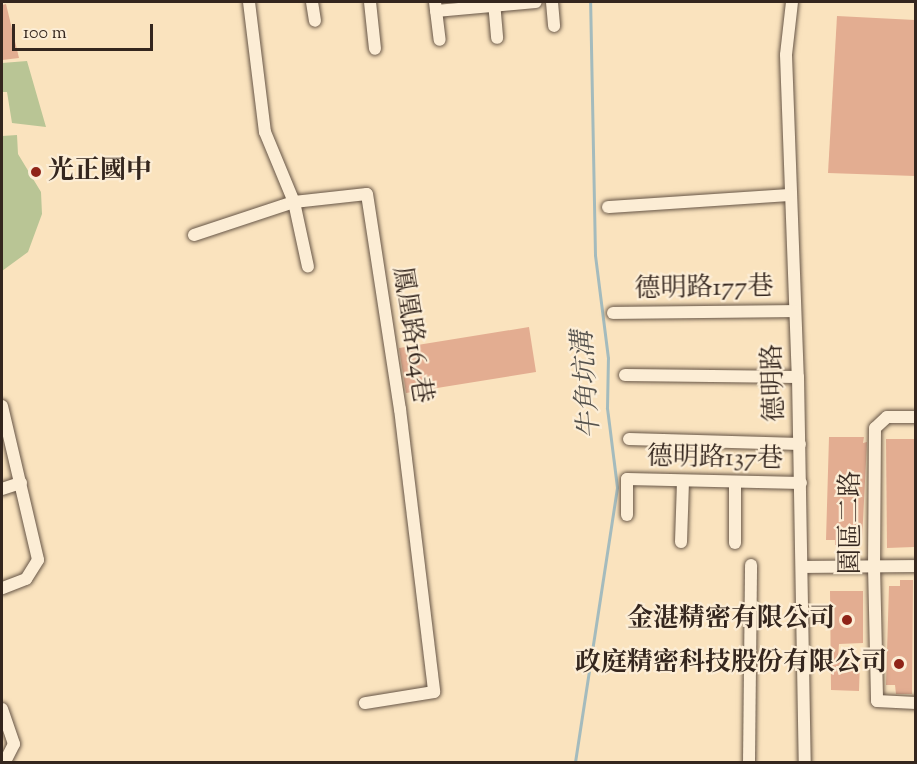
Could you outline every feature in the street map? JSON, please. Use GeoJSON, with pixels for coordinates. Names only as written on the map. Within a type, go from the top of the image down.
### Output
{"type":"FeatureCollection","features":[{"type":"Feature","properties":{"kind":"street"},"geometry":{"type":"LineString","coordinates":[[249,2],[265,132],[294,202],[308,267]]}},
{"type":"Feature","properties":{"kind":"street"},"geometry":{"type":"LineString","coordinates":[[312,2],[315,21]]}},
{"type":"Feature","properties":{"kind":"street"},"geometry":{"type":"LineString","coordinates":[[370,2],[375,49]]}},
{"type":"Feature","properties":{"kind":"street"},"geometry":{"type":"LineString","coordinates":[[440,40],[435,6],[536,2]]}},
{"type":"Feature","properties":{"kind":"street"},"geometry":{"type":"LineString","coordinates":[[552,2],[554,26]]}},
{"type":"Feature","properties":{"kind":"street","name":"德明路"},"geometry":{"type":"LineString","coordinates":[[792,2],[786,55],[800,444],[805,762]]}},
{"type":"Feature","properties":{"kind":"street"},"geometry":{"type":"LineString","coordinates":[[494,4],[497,38]]}},
{"type":"Feature","properties":{"kind":"street","name":"鳳凰路164巷"},"geometry":{"type":"LineString","coordinates":[[294,202],[367,194],[400,409],[434,692],[365,703]]}},
{"type":"Feature","properties":{"kind":"street"},"geometry":{"type":"LineString","coordinates":[[608,207],[792,195]]}},
{"type":"Feature","properties":{"kind":"street"},"geometry":{"type":"LineString","coordinates":[[194,235],[294,202]]}},
{"type":"Feature","properties":{"kind":"street","name":"德明路177巷"},"geometry":{"type":"LineString","coordinates":[[613,313],[795,310]]}},
{"type":"Feature","properties":{"kind":"street"},"geometry":{"type":"LineString","coordinates":[[625,375],[798,377]]}},
{"type":"Feature","properties":{"kind":"street"},"geometry":{"type":"LineString","coordinates":[[2,406],[38,560],[29,577],[2,588]]}},
{"type":"Feature","properties":{"kind":"street","name":"園區二路"},"geometry":{"type":"LineString","coordinates":[[915,417],[882,419],[875,428],[874,566],[877,701],[915,703]]}},
{"type":"Feature","properties":{"kind":"street"},"geometry":{"type":"LineString","coordinates":[[629,439],[800,444]]}},
{"type":"Feature","properties":{"kind":"street","name":"德明路137巷"},"geometry":{"type":"LineString","coordinates":[[627,515],[627,479],[801,483]]}},
{"type":"Feature","properties":{"kind":"street"},"geometry":{"type":"LineString","coordinates":[[681,542],[683,481]]}},
{"type":"Feature","properties":{"kind":"street"},"geometry":{"type":"LineString","coordinates":[[735,482],[735,543]]}},
{"type":"Feature","properties":{"kind":"street"},"geometry":{"type":"LineString","coordinates":[[2,489],[21,483]]}},
{"type":"Feature","properties":{"kind":"street"},"geometry":{"type":"LineString","coordinates":[[749,762],[751,565]]}},
{"type":"Feature","properties":{"kind":"street"},"geometry":{"type":"LineString","coordinates":[[803,567],[915,566]]}},
{"type":"Feature","properties":{"kind":"street"},"geometry":{"type":"LineString","coordinates":[[2,709],[14,744],[5,762]]}},
{"type":"Feature","properties":{"kind":"green space"},"geometry":{"type":"Polygon","coordinates":[[[27,61],[46,127],[12,123],[7,92],[2,92],[2,63],[27,61]]]}},
{"type":"Feature","properties":{"kind":"green space"},"geometry":{"type":"Polygon","coordinates":[[[17,135],[18,154],[41,192],[42,214],[28,252],[2,271],[2,136],[17,135]]]}},
{"type":"Feature","properties":{"kind":"building"},"geometry":{"type":"Polygon","coordinates":[[[6,4],[19,58],[2,60],[2,5],[6,4]]]}},
{"type":"Feature","properties":{"kind":"building"},"geometry":{"type":"Polygon","coordinates":[[[837,16],[915,20],[915,176],[828,173],[837,16]]]}},
{"type":"Feature","properties":{"kind":"building"},"geometry":{"type":"Polygon","coordinates":[[[529,327],[536,372],[406,393],[399,348],[529,327]]]}},
{"type":"Feature","properties":{"kind":"building"},"geometry":{"type":"Polygon","coordinates":[[[829,437],[864,437],[863,443],[867,442],[862,540],[855,540],[855,544],[835,545],[835,540],[826,540],[829,437]]]}},
{"type":"Feature","properties":{"kind":"building"},"geometry":{"type":"Polygon","coordinates":[[[886,439],[915,439],[914,547],[887,548],[886,439]]]}},
{"type":"Feature","properties":{"kind":"building"},"geometry":{"type":"Polygon","coordinates":[[[900,580],[913,580],[912,694],[896,694],[895,685],[886,685],[889,586],[900,586],[900,580]]]}},
{"type":"Feature","properties":{"kind":"building","name":"金湛精密有限公司"},"geometry":{"type":"Polygon","coordinates":[[[830,591],[863,591],[863,643],[839,644],[838,659],[860,659],[859,691],[831,690],[830,591]]]}},
{"type":"Feature","properties":{"kind":"waterway","name":"牛角坑溝"},"geometry":{"type":"LineString","coordinates":[[575,762],[617,487],[607,408],[608,358],[595,255],[590,2]]}},
{"type":"Feature","properties":{"kind":"place","name":"光正國中"},"geometry":{"type":"Point","coordinates":[36,172]}},
{"type":"Feature","properties":{"kind":"place","name":"金湛精密有限公司"},"geometry":{"type":"Point","coordinates":[847,620]}},
{"type":"Feature","properties":{"kind":"place","name":"政庭精密科技股份有限公司"},"geometry":{"type":"Point","coordinates":[899,664]}}]}
